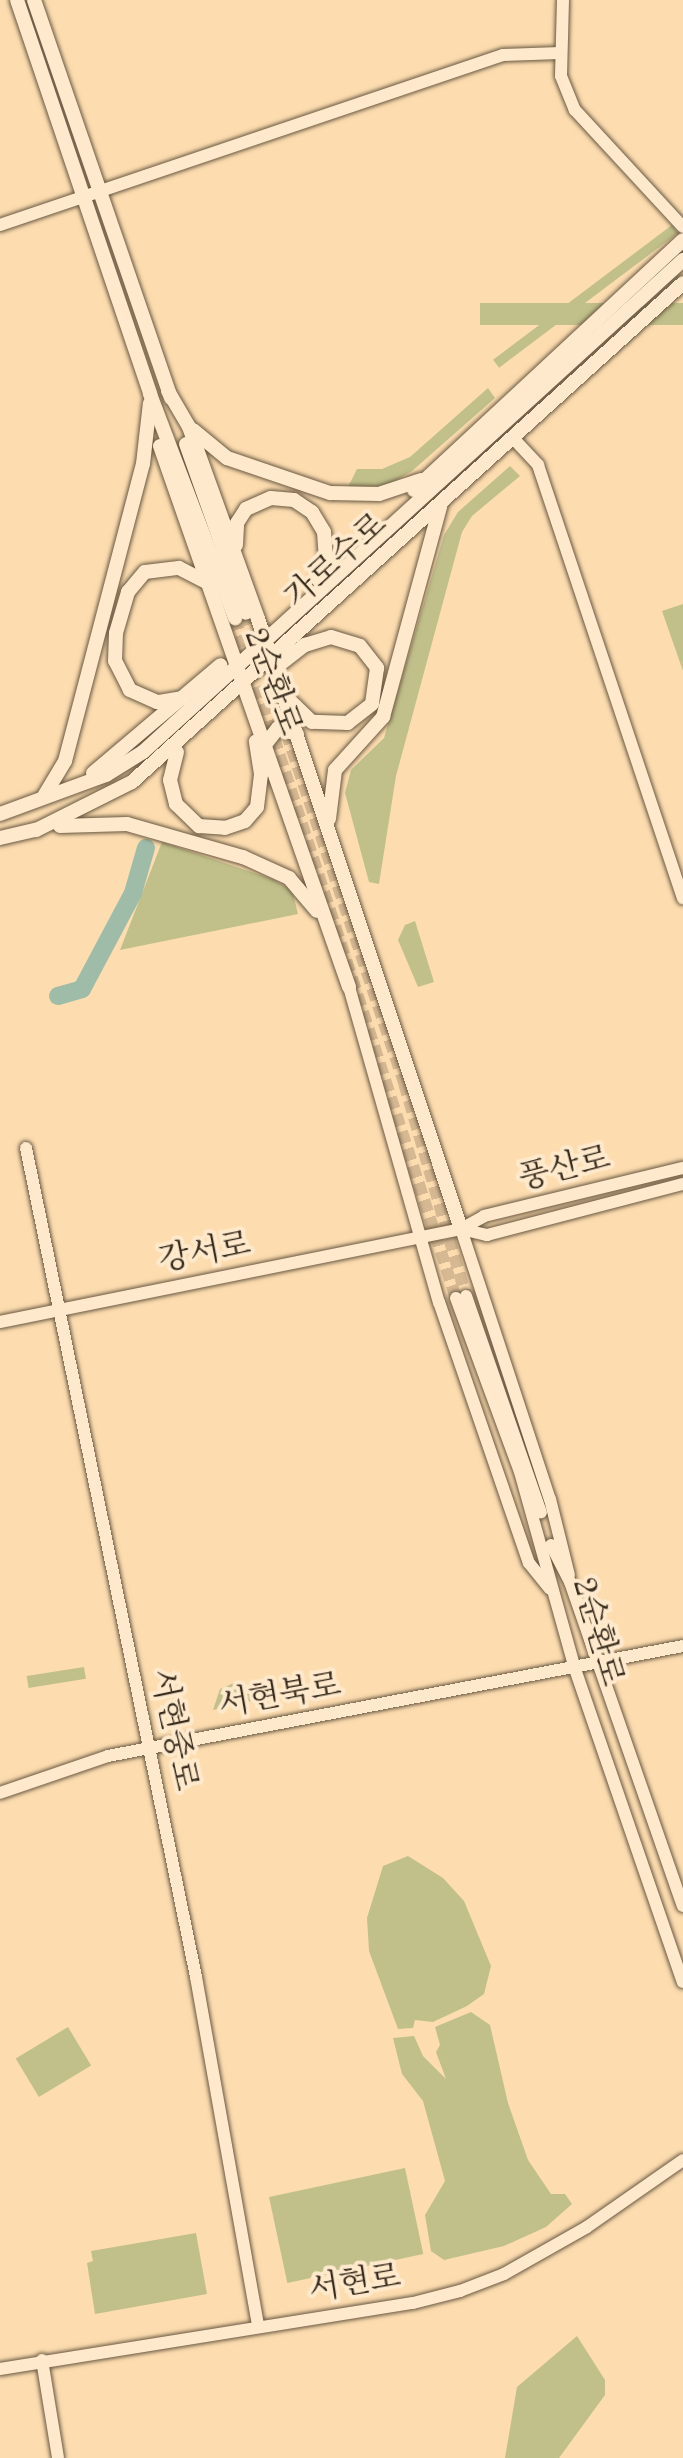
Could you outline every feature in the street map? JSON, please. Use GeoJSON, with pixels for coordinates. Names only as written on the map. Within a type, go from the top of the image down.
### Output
{"type":"FeatureCollection","features":[{"type":"Feature","properties":{"kind":"main road","name":"2순환로"},"geometry":{"type":"LineString","coordinates":[[17,0],[168,391],[240,616],[150,394]]}},
{"type":"Feature","properties":{"kind":"main road","name":"2순환로"},"geometry":{"type":"LineString","coordinates":[[34,0],[150,394],[158,442],[349,987]]}},
{"type":"Feature","properties":{"kind":"main road","name":"가로수로"},"geometry":{"type":"LineString","coordinates":[[0,814],[62,792],[143,752],[318,578],[683,240]]}},
{"type":"Feature","properties":{"kind":"main road","name":"가로수로"},"geometry":{"type":"LineString","coordinates":[[263,634],[299,608],[683,260]]}},
{"type":"Feature","properties":{"kind":"main road","name":"가로수로"},"geometry":{"type":"LineString","coordinates":[[36,830],[132,782],[246,694],[312,624],[683,283]]}},
{"type":"Feature","properties":{"kind":"main road","name":"2순환로"},"geometry":{"type":"LineString","coordinates":[[168,391],[189,427],[242,573],[461,1229]]}},
{"type":"Feature","properties":{"kind":"main road"},"geometry":{"type":"LineString","coordinates":[[36,801],[54,786],[65,761],[146,451],[150,394]]}},
{"type":"Feature","properties":{"kind":"main road"},"geometry":{"type":"LineString","coordinates":[[189,427],[227,458],[330,493],[379,494],[429,476]]}},
{"type":"Feature","properties":{"kind":"main road"},"geometry":{"type":"LineString","coordinates":[[242,573],[235,539],[239,518],[259,502],[283,498],[308,508],[323,527],[326,551],[318,578]]}},
{"type":"Feature","properties":{"kind":"main road"},"geometry":{"type":"LineString","coordinates":[[328,827],[335,770],[383,717],[442,504]]}},
{"type":"Feature","properties":{"kind":"main road"},"geometry":{"type":"LineString","coordinates":[[186,697],[157,702],[130,690],[115,661],[116,633],[128,592],[151,569],[179,568],[206,581]]}},
{"type":"Feature","properties":{"kind":"main road"},"geometry":{"type":"LineString","coordinates":[[295,651],[312,624],[299,622],[299,608]]}},
{"type":"Feature","properties":{"kind":"main road"},"geometry":{"type":"LineString","coordinates":[[273,664],[327,637],[356,643],[376,665],[376,696],[359,718],[334,726],[308,721],[283,693]]}},
{"type":"Feature","properties":{"kind":"main road"},"geometry":{"type":"LineString","coordinates":[[62,792],[233,661]]}},
{"type":"Feature","properties":{"kind":"main road"},"geometry":{"type":"LineString","coordinates":[[177,752],[170,789],[184,815],[213,829],[245,821],[257,807],[261,786],[246,694]]}},
{"type":"Feature","properties":{"kind":"main road"},"geometry":{"type":"LineString","coordinates":[[0,841],[108,805],[246,694]]}},
{"type":"Feature","properties":{"kind":"main road"},"geometry":{"type":"LineString","coordinates":[[264,746],[276,729],[297,734]]}},
{"type":"Feature","properties":{"kind":"main road"},"geometry":{"type":"LineString","coordinates":[[36,830],[87,822],[138,826],[278,870],[311,900],[349,987]]}},
{"type":"Feature","properties":{"kind":"street"},"geometry":{"type":"LineString","coordinates":[[563,0],[560,53],[563,84],[580,117],[683,227]]}},
{"type":"Feature","properties":{"kind":"street"},"geometry":{"type":"LineString","coordinates":[[0,225],[350,104],[503,55],[560,53]]}},
{"type":"Feature","properties":{"kind":"street"},"geometry":{"type":"LineString","coordinates":[[513,438],[538,465],[683,898]]}},
{"type":"Feature","properties":{"kind":"street"},"geometry":{"type":"LineString","coordinates":[[349,987],[421,1237],[529,1563],[552,1591]]}},
{"type":"Feature","properties":{"kind":"street","name":"서현중로"},"geometry":{"type":"LineString","coordinates":[[26,1148],[149,1748],[258,2326]]}},
{"type":"Feature","properties":{"kind":"street","name":"풍산로"},"geometry":{"type":"LineString","coordinates":[[421,1237],[461,1229],[484,1216],[683,1168]]}},
{"type":"Feature","properties":{"kind":"street","name":"풍산로"},"geometry":{"type":"LineString","coordinates":[[461,1229],[487,1235],[683,1184]]}},
{"type":"Feature","properties":{"kind":"street"},"geometry":{"type":"LineString","coordinates":[[461,1229],[550,1499],[570,1582]]}},
{"type":"Feature","properties":{"kind":"street","name":"강서로"},"geometry":{"type":"LineString","coordinates":[[0,1322],[421,1237]]}},
{"type":"Feature","properties":{"kind":"street","name":"2순환로"},"geometry":{"type":"LineString","coordinates":[[683,1906],[570,1582],[555,1559],[461,1297],[520,1472],[575,1669],[683,1982]]}},
{"type":"Feature","properties":{"kind":"street","name":"서현북로"},"geometry":{"type":"LineString","coordinates":[[0,1793],[74,1765],[149,1748],[683,1646]]}},
{"type":"Feature","properties":{"kind":"street","name":"서현로"},"geometry":{"type":"LineString","coordinates":[[0,2369],[413,2303],[475,2285],[587,2227],[683,2160]]}},
{"type":"Feature","properties":{"kind":"street"},"geometry":{"type":"LineString","coordinates":[[42,2360],[58,2458]]}},
{"type":"Feature","properties":{"kind":"shaded area"},"geometry":{"type":"Polygon","coordinates":[[[672,225],[678,233],[499,368],[493,360],[672,225]]]}},
{"type":"Feature","properties":{"kind":"shaded area"},"geometry":{"type":"Polygon","coordinates":[[[480,303],[683,303],[683,325],[480,325],[480,303]]]}},
{"type":"Feature","properties":{"kind":"shaded area"},"geometry":{"type":"Polygon","coordinates":[[[488,388],[495,398],[412,471],[388,485],[347,489],[357,469],[382,469],[410,457],[488,388]]]}},
{"type":"Feature","properties":{"kind":"shaded area"},"geometry":{"type":"Polygon","coordinates":[[[510,466],[520,476],[472,516],[462,532],[396,776],[379,884],[369,882],[345,793],[351,770],[384,738],[444,535],[458,512],[510,466]]]}},
{"type":"Feature","properties":{"kind":"shaded area"},"geometry":{"type":"Polygon","coordinates":[[[683,604],[683,671],[662,611],[683,604]]]}},
{"type":"Feature","properties":{"kind":"shaded area"},"geometry":{"type":"Polygon","coordinates":[[[162,842],[272,879],[292,890],[298,914],[120,950],[162,842]]]}},
{"type":"Feature","properties":{"kind":"shaded area"},"geometry":{"type":"Polygon","coordinates":[[[415,921],[434,982],[418,987],[398,940],[405,925],[415,921]]]}},
{"type":"Feature","properties":{"kind":"shaded area"},"geometry":{"type":"Polygon","coordinates":[[[84,1667],[86,1679],[29,1688],[27,1676],[84,1667]]]}},
{"type":"Feature","properties":{"kind":"shaded area"},"geometry":{"type":"Polygon","coordinates":[[[234,1683],[248,1688],[256,1700],[213,1710],[220,1689],[234,1683]]]}},
{"type":"Feature","properties":{"kind":"shaded area"},"geometry":{"type":"Polygon","coordinates":[[[408,1856],[443,1878],[464,1901],[491,1966],[484,1994],[467,2006],[433,2022],[415,2020],[413,2028],[398,2029],[369,1951],[367,1918],[383,1866],[408,1856]]]}},
{"type":"Feature","properties":{"kind":"shaded area"},"geometry":{"type":"Polygon","coordinates":[[[471,2012],[490,2025],[508,2103],[528,2160],[551,2194],[565,2194],[572,2204],[546,2227],[504,2246],[444,2260],[431,2251],[425,2215],[445,2181],[423,2101],[402,2074],[393,2038],[414,2036],[423,2056],[446,2079],[436,2052],[440,2045],[435,2027],[471,2012]]]}},
{"type":"Feature","properties":{"kind":"shaded area"},"geometry":{"type":"Polygon","coordinates":[[[68,2027],[91,2066],[39,2097],[16,2058],[68,2027]]]}},
{"type":"Feature","properties":{"kind":"shaded area"},"geometry":{"type":"Polygon","coordinates":[[[405,2168],[423,2254],[287,2283],[269,2197],[405,2168]]]}},
{"type":"Feature","properties":{"kind":"shaded area"},"geometry":{"type":"Polygon","coordinates":[[[196,2233],[207,2294],[95,2314],[87,2263],[93,2261],[91,2251],[196,2233]]]}},
{"type":"Feature","properties":{"kind":"shaded area"},"geometry":{"type":"Polygon","coordinates":[[[577,2336],[605,2380],[605,2395],[559,2458],[505,2458],[517,2387],[577,2336]]]}},
{"type":"Feature","properties":{"kind":"waterway"},"geometry":{"type":"LineString","coordinates":[[58,996],[82,989],[133,893],[146,848]]}},
{"type":"Feature","properties":{"kind":"tunnel"},"geometry":{"type":"LineString","coordinates":[[246,613],[404,1083],[466,1296]]}},
{"type":"Feature","properties":{"kind":"tunnel"},"geometry":{"type":"LineString","coordinates":[[235,618],[456,1298]]}}]}
